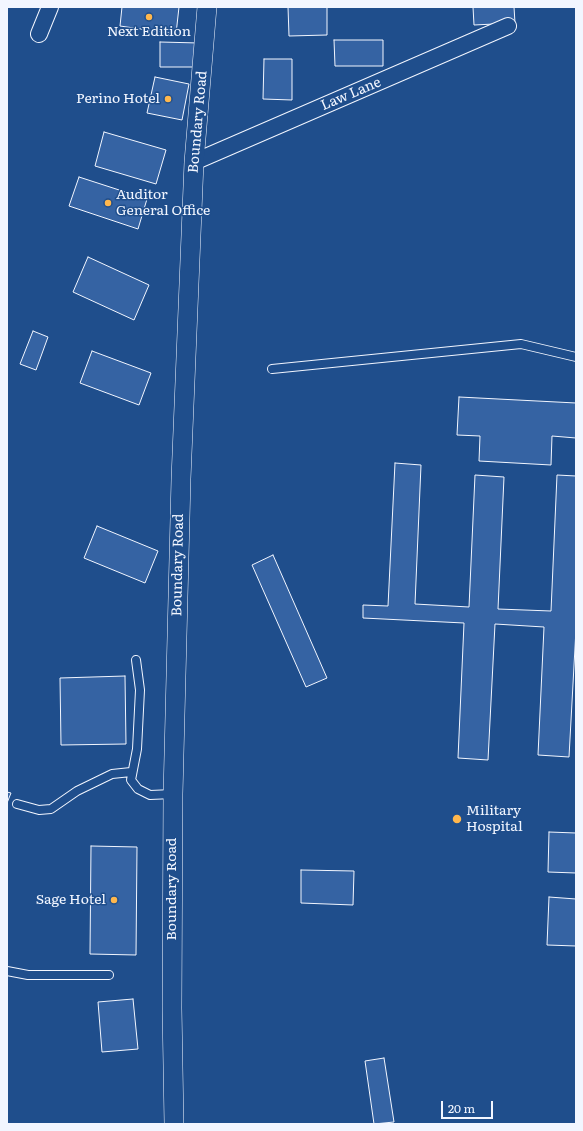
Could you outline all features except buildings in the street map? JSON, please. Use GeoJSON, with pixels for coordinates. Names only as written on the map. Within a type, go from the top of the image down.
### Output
{"type":"FeatureCollection","features":[{"type":"Feature","properties":{"kind":"street"},"geometry":{"type":"LineString","coordinates":[[39,34],[50,7]]}},
{"type":"Feature","properties":{"kind":"street","name":"Boundary Road"},"geometry":{"type":"LineString","coordinates":[[174,1124],[172,1008],[173,794],[181,479],[194,162],[207,7]]}},
{"type":"Feature","properties":{"kind":"street","name":"Law Lane"},"geometry":{"type":"LineString","coordinates":[[194,162],[508,26]]}},
{"type":"Feature","properties":{"kind":"lane"},"geometry":{"type":"LineString","coordinates":[[272,369],[521,344],[576,357]]}},
{"type":"Feature","properties":{"kind":"lane"},"geometry":{"type":"LineString","coordinates":[[136,660],[140,697],[137,749],[131,772],[131,780],[138,789],[150,795],[173,794]]}},
{"type":"Feature","properties":{"kind":"lane"},"geometry":{"type":"LineString","coordinates":[[17,804],[39,810],[51,809],[77,791],[112,774],[131,772]]}},
{"type":"Feature","properties":{"kind":"lane"},"geometry":{"type":"LineString","coordinates":[[7,971],[28,975],[109,975]]}},
{"type":"Feature","properties":{"kind":"place","name":"Next Edition"},"geometry":{"type":"Point","coordinates":[149,17]}},
{"type":"Feature","properties":{"kind":"place","name":"Perino Hotel"},"geometry":{"type":"Point","coordinates":[168,99]}},
{"type":"Feature","properties":{"kind":"place","name":"Auditor General Office"},"geometry":{"type":"Point","coordinates":[108,203]}},
{"type":"Feature","properties":{"kind":"place","name":"Military Hospital"},"geometry":{"type":"Point","coordinates":[457,819]}},
{"type":"Feature","properties":{"kind":"place","name":"Sage Hotel"},"geometry":{"type":"Point","coordinates":[114,900]}}]}
